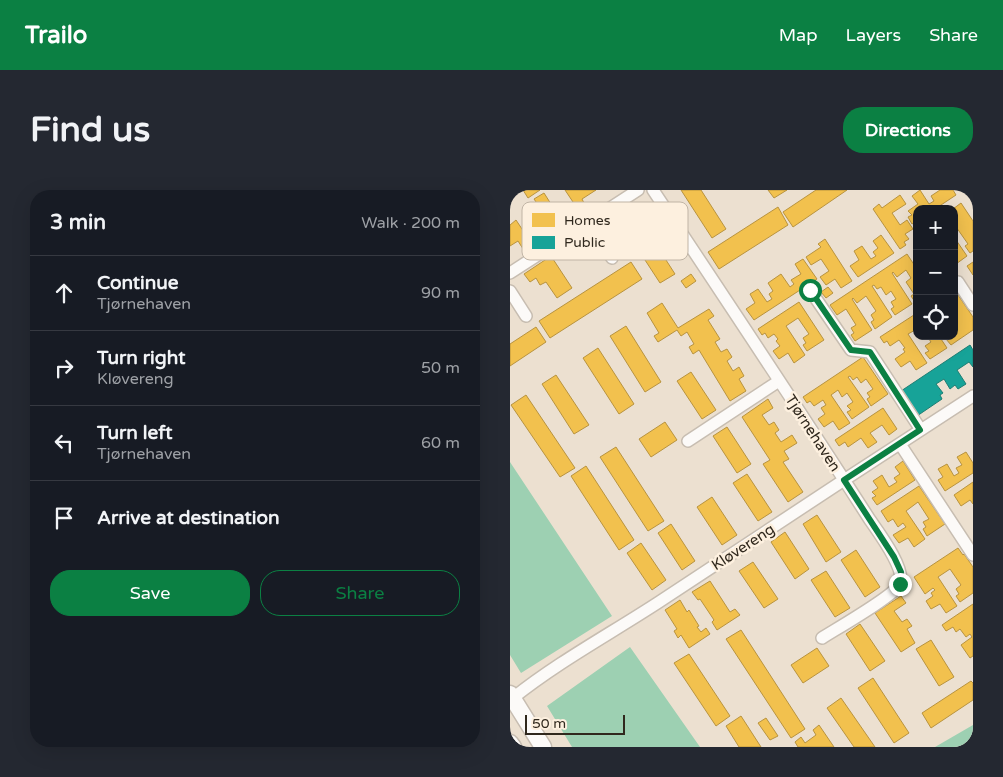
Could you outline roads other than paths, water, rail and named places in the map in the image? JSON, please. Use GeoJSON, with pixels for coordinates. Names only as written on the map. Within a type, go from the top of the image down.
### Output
{"type":"FeatureCollection","features":[{"type":"Feature","properties":{"kind":"main road"},"geometry":{"type":"LineString","coordinates":[[511,698],[543,747]]}},
{"type":"Feature","properties":{"kind":"main road"},"geometry":{"type":"LineString","coordinates":[[510,743],[513,747]]}},
{"type":"Feature","properties":{"kind":"street"},"geometry":{"type":"LineString","coordinates":[[620,202],[638,190]]}},
{"type":"Feature","properties":{"kind":"street","name":"Tjørnehaven"},"geometry":{"type":"LineString","coordinates":[[653,190],[661,202]]}},
{"type":"Feature","properties":{"kind":"street","name":"Tjørnehaven"},"geometry":{"type":"LineString","coordinates":[[688,243],[894,557],[901,572],[900,584],[887,596],[822,638]]}},
{"type":"Feature","properties":{"kind":"street"},"geometry":{"type":"LineString","coordinates":[[510,273],[530,260]]}},
{"type":"Feature","properties":{"kind":"street"},"geometry":{"type":"LineString","coordinates":[[958,282],[973,305]]}},
{"type":"Feature","properties":{"kind":"street"},"geometry":{"type":"LineString","coordinates":[[810,290],[851,350],[870,352],[920,430]]}},
{"type":"Feature","properties":{"kind":"street"},"geometry":{"type":"LineString","coordinates":[[510,291],[526,316]]}},
{"type":"Feature","properties":{"kind":"street","name":"Tjørnehaven"},"geometry":{"type":"LineString","coordinates":[[688,441],[779,381]]}},
{"type":"Feature","properties":{"kind":"street","name":"Kløvereng"},"geometry":{"type":"LineString","coordinates":[[511,698],[534,681],[630,621],[973,396]]}},
{"type":"Feature","properties":{"kind":"street"},"geometry":{"type":"LineString","coordinates":[[900,444],[973,555]]}}]}
